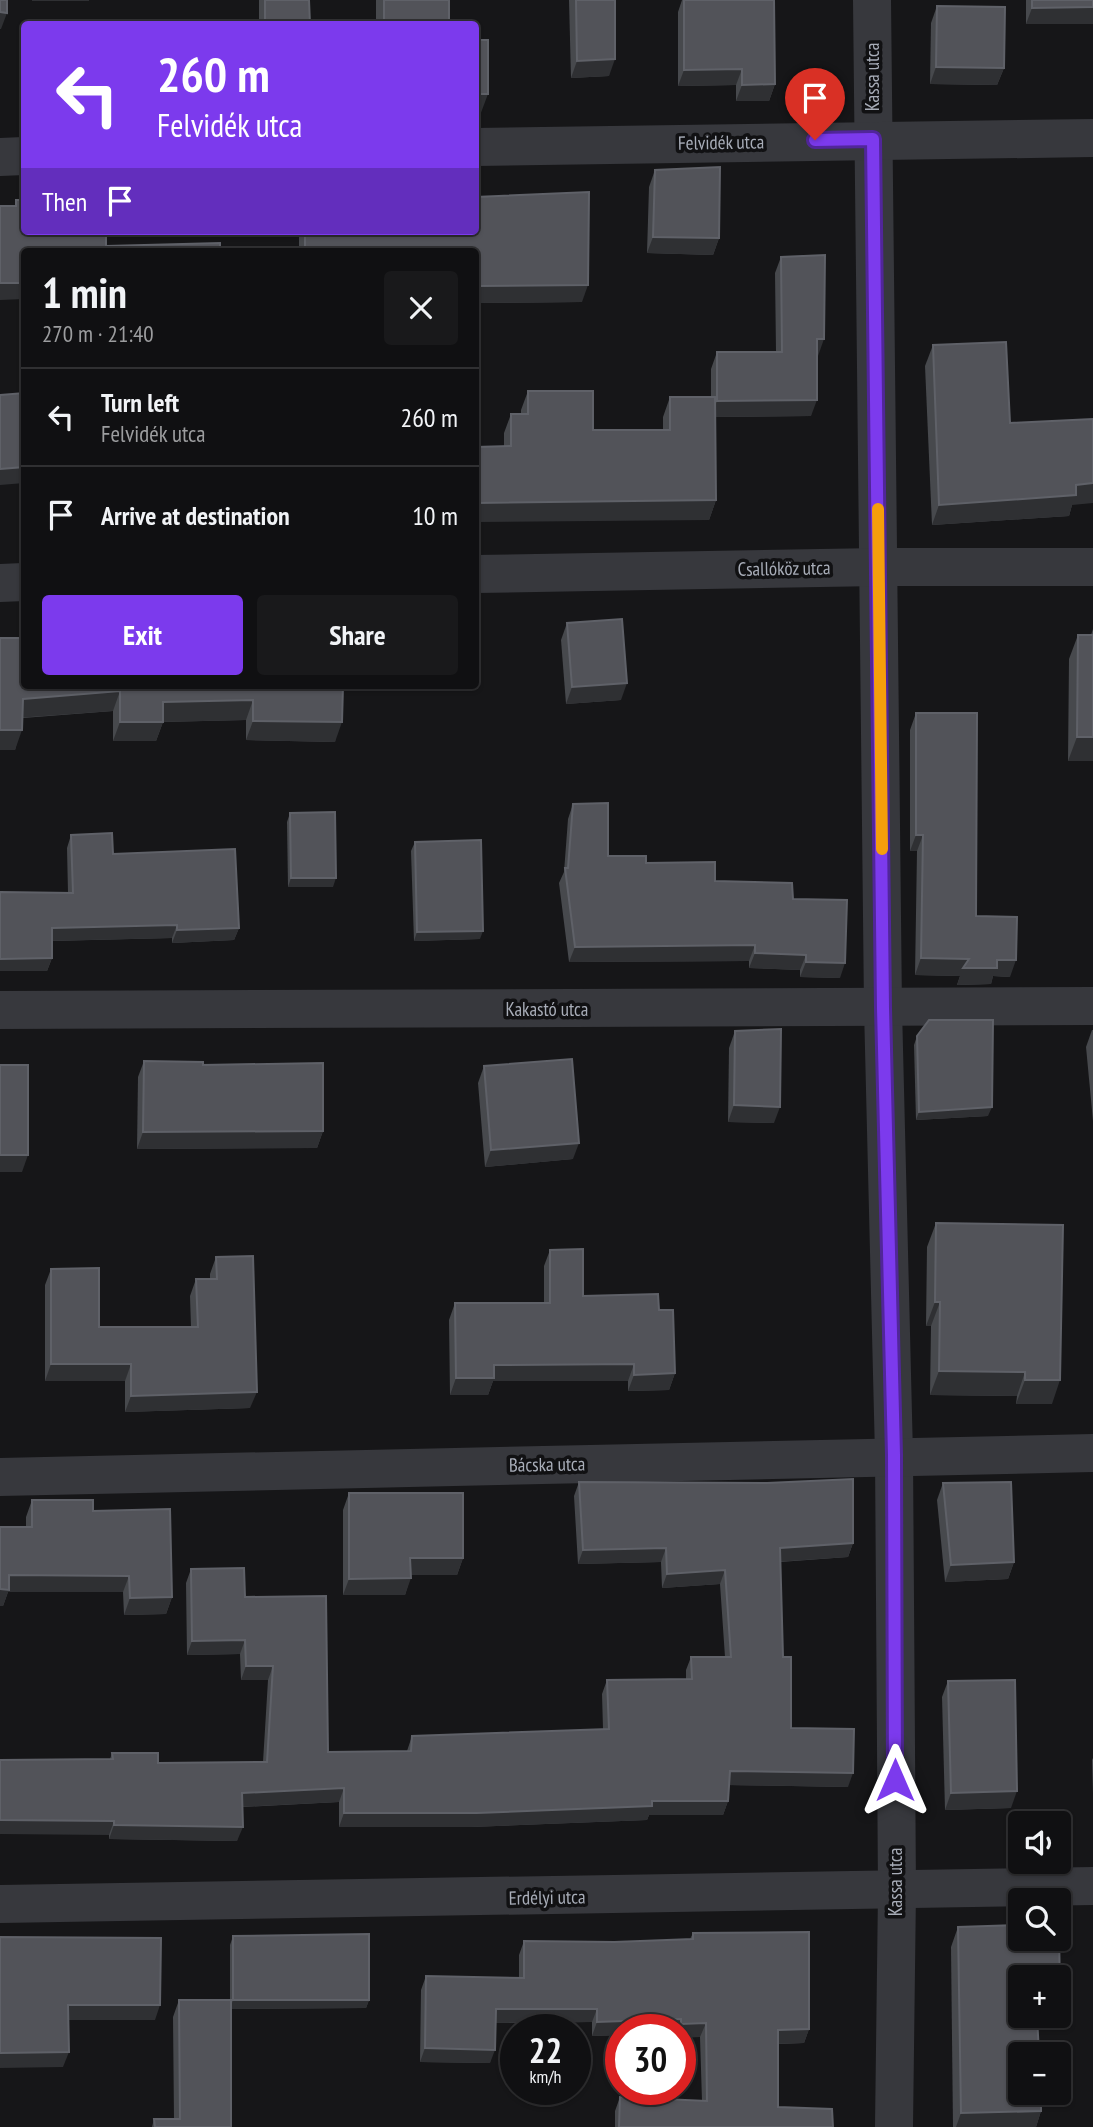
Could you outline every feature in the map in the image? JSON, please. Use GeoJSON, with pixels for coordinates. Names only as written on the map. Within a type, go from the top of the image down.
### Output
{"type":"FeatureCollection","features":[{"type":"Feature","properties":{"kind":"street","name":"Kassa utca"},"geometry":{"type":"LineString","coordinates":[[872,0],[883,1008],[894,1455],[897,1891],[894,2127]]}},
{"type":"Feature","properties":{"kind":"street","name":"Felvidék utca"},"geometry":{"type":"LineString","coordinates":[[479,147],[873,139],[1093,138]]}},
{"type":"Feature","properties":{"kind":"street"},"geometry":{"type":"LineString","coordinates":[[0,157],[21,156]]}},
{"type":"Feature","properties":{"kind":"street","name":"Csallóköz utca"},"geometry":{"type":"LineString","coordinates":[[479,574],[879,567],[1093,567]]}},
{"type":"Feature","properties":{"kind":"street"},"geometry":{"type":"LineString","coordinates":[[0,583],[21,583]]}},
{"type":"Feature","properties":{"kind":"street","name":"Kakastó utca"},"geometry":{"type":"LineString","coordinates":[[0,1010],[1093,1006]]}},
{"type":"Feature","properties":{"kind":"street","name":"Bácska utca"},"geometry":{"type":"LineString","coordinates":[[0,1476],[1093,1452]]}},
{"type":"Feature","properties":{"kind":"street","name":"Erdélyi utca"},"geometry":{"type":"LineString","coordinates":[[0,1904],[1093,1886]]}},
{"type":"Feature","properties":{"kind":"building"},"geometry":{"type":"Polygon","coordinates":[[[0,0],[7,0],[7,13],[0,12],[0,0]]]}},
{"type":"Feature","properties":{"kind":"building"},"geometry":{"type":"Polygon","coordinates":[[[265,0],[309,0],[310,21],[265,21],[265,0]]]}},
{"type":"Feature","properties":{"kind":"building"},"geometry":{"type":"Polygon","coordinates":[[[384,0],[449,0],[449,21],[384,21],[384,0]]]}},
{"type":"Feature","properties":{"kind":"building"},"geometry":{"type":"Polygon","coordinates":[[[576,0],[615,0],[615,59],[577,61],[576,0]]]}},
{"type":"Feature","properties":{"kind":"building"},"geometry":{"type":"Polygon","coordinates":[[[684,0],[774,0],[775,84],[742,85],[742,69],[684,70],[684,0]]]}},
{"type":"Feature","properties":{"kind":"building"},"geometry":{"type":"Polygon","coordinates":[[[1032,0],[1093,0],[1093,7],[1032,8],[1032,0]]]}},
{"type":"Feature","properties":{"kind":"building"},"geometry":{"type":"Polygon","coordinates":[[[937,6],[1005,7],[1004,68],[936,67],[937,6]]]}},
{"type":"Feature","properties":{"kind":"building"},"geometry":{"type":"Polygon","coordinates":[[[479,40],[488,40],[488,94],[479,94],[479,40]]]}},
{"type":"Feature","properties":{"kind":"building"},"geometry":{"type":"Polygon","coordinates":[[[720,167],[719,238],[653,237],[655,170],[720,167]]]}},
{"type":"Feature","properties":{"kind":"building"},"geometry":{"type":"Polygon","coordinates":[[[589,192],[588,285],[479,286],[479,248],[305,248],[305,235],[479,235],[479,197],[589,192]]]}},
{"type":"Feature","properties":{"kind":"building"},"geometry":{"type":"Polygon","coordinates":[[[16,200],[21,200],[21,235],[106,235],[106,246],[220,243],[220,248],[21,248],[21,283],[0,283],[0,206],[16,206],[16,200]]]}},
{"type":"Feature","properties":{"kind":"building"},"geometry":{"type":"Polygon","coordinates":[[[825,255],[824,339],[817,339],[817,400],[717,401],[717,352],[782,352],[781,257],[825,255]]]}},
{"type":"Feature","properties":{"kind":"building"},"geometry":{"type":"Polygon","coordinates":[[[1006,342],[1010,423],[1093,419],[1093,483],[1076,485],[1076,495],[939,505],[933,345],[1006,342]]]}},
{"type":"Feature","properties":{"kind":"building"},"geometry":{"type":"Polygon","coordinates":[[[528,391],[593,391],[593,430],[670,430],[670,397],[715,397],[716,500],[479,503],[479,447],[511,446],[511,414],[528,414],[528,391]]]}},
{"type":"Feature","properties":{"kind":"building"},"geometry":{"type":"Polygon","coordinates":[[[21,393],[21,467],[0,469],[0,395],[21,393]]]}},
{"type":"Feature","properties":{"kind":"building"},"geometry":{"type":"Polygon","coordinates":[[[622,619],[627,683],[572,687],[567,623],[622,619]]]}},
{"type":"Feature","properties":{"kind":"building"},"geometry":{"type":"Polygon","coordinates":[[[1078,635],[1093,635],[1093,737],[1077,737],[1078,635]]]}},
{"type":"Feature","properties":{"kind":"building"},"geometry":{"type":"Polygon","coordinates":[[[0,638],[21,638],[21,689],[343,689],[342,722],[253,721],[253,700],[163,702],[163,722],[120,722],[120,691],[23,699],[22,730],[0,730],[0,638]]]}},
{"type":"Feature","properties":{"kind":"building"},"geometry":{"type":"Polygon","coordinates":[[[916,713],[977,713],[976,916],[1017,917],[1016,960],[997,960],[997,968],[963,968],[969,959],[921,958],[923,835],[916,835],[916,713]]]}},
{"type":"Feature","properties":{"kind":"building"},"geometry":{"type":"Polygon","coordinates":[[[608,803],[608,856],[646,856],[646,863],[715,862],[715,881],[792,883],[793,899],[847,900],[845,963],[806,962],[806,955],[755,953],[755,945],[575,947],[565,868],[568,868],[573,804],[608,803]]]}},
{"type":"Feature","properties":{"kind":"building"},"geometry":{"type":"Polygon","coordinates":[[[335,812],[336,878],[291,878],[290,813],[335,812]]]}},
{"type":"Feature","properties":{"kind":"building"},"geometry":{"type":"Polygon","coordinates":[[[112,833],[113,854],[235,849],[239,928],[177,930],[177,925],[52,928],[52,958],[0,959],[0,892],[73,893],[71,835],[112,833]]]}},
{"type":"Feature","properties":{"kind":"building"},"geometry":{"type":"Polygon","coordinates":[[[481,840],[483,931],[417,932],[415,842],[481,840]]]}},
{"type":"Feature","properties":{"kind":"building"},"geometry":{"type":"Polygon","coordinates":[[[929,1020],[993,1020],[992,1107],[919,1112],[917,1036],[929,1020]]]}},
{"type":"Feature","properties":{"kind":"building"},"geometry":{"type":"Polygon","coordinates":[[[781,1029],[780,1107],[734,1105],[735,1031],[781,1029]]]}},
{"type":"Feature","properties":{"kind":"building"},"geometry":{"type":"Polygon","coordinates":[[[572,1059],[579,1143],[491,1150],[484,1066],[572,1059]]]}},
{"type":"Feature","properties":{"kind":"building"},"geometry":{"type":"Polygon","coordinates":[[[144,1061],[203,1062],[203,1065],[323,1063],[323,1131],[143,1132],[144,1061]]]}},
{"type":"Feature","properties":{"kind":"building"},"geometry":{"type":"Polygon","coordinates":[[[0,1065],[28,1065],[28,1155],[0,1155],[0,1065]]]}},
{"type":"Feature","properties":{"kind":"building"},"geometry":{"type":"Polygon","coordinates":[[[936,1223],[1063,1225],[1060,1380],[1025,1380],[1025,1372],[939,1371],[940,1302],[935,1302],[936,1223]]]}},
{"type":"Feature","properties":{"kind":"building"},"geometry":{"type":"Polygon","coordinates":[[[583,1249],[583,1296],[658,1294],[659,1310],[673,1310],[675,1373],[634,1375],[634,1364],[494,1365],[494,1378],[456,1378],[455,1303],[550,1303],[550,1250],[583,1249]]]}},
{"type":"Feature","properties":{"kind":"building"},"geometry":{"type":"Polygon","coordinates":[[[253,1256],[257,1392],[131,1396],[131,1364],[51,1364],[51,1269],[99,1268],[99,1327],[198,1327],[196,1279],[217,1279],[216,1257],[253,1256]]]}},
{"type":"Feature","properties":{"kind":"building"},"geometry":{"type":"Polygon","coordinates":[[[853,1479],[853,1543],[780,1548],[783,1657],[791,1657],[791,1728],[854,1729],[853,1773],[730,1771],[728,1801],[652,1801],[652,1806],[477,1813],[344,1813],[344,1788],[242,1793],[243,1827],[114,1825],[114,1821],[0,1820],[0,1760],[113,1759],[112,1753],[158,1753],[158,1763],[267,1762],[273,1666],[246,1666],[245,1640],[192,1641],[191,1569],[244,1568],[245,1597],[326,1596],[328,1752],[411,1751],[412,1736],[609,1729],[607,1680],[692,1679],[691,1657],[731,1657],[725,1570],[667,1574],[666,1548],[583,1550],[579,1482],[767,1483],[853,1479]]]}},
{"type":"Feature","properties":{"kind":"building"},"geometry":{"type":"Polygon","coordinates":[[[1011,1482],[1014,1562],[951,1565],[943,1483],[1011,1482]]]}},
{"type":"Feature","properties":{"kind":"building"},"geometry":{"type":"Polygon","coordinates":[[[349,1493],[463,1493],[463,1558],[410,1558],[411,1578],[349,1579],[349,1493]]]}},
{"type":"Feature","properties":{"kind":"building"},"geometry":{"type":"Polygon","coordinates":[[[32,1500],[93,1500],[93,1511],[170,1509],[172,1597],[130,1598],[129,1576],[9,1575],[9,1590],[0,1589],[0,1527],[32,1527],[32,1500]]]}},
{"type":"Feature","properties":{"kind":"building"},"geometry":{"type":"Polygon","coordinates":[[[1015,1680],[1017,1791],[951,1793],[948,1681],[1015,1680]]]}},
{"type":"Feature","properties":{"kind":"building"},"geometry":{"type":"Polygon","coordinates":[[[1008,1925],[1008,1951],[1059,1951],[1060,1965],[1008,1965],[1008,2028],[1038,2028],[1038,2042],[1008,2042],[1008,2105],[1041,2105],[1041,2111],[961,2113],[958,1927],[1008,1925]]]}},
{"type":"Feature","properties":{"kind":"building"},"geometry":{"type":"Polygon","coordinates":[[[809,1932],[809,2029],[778,2030],[778,2107],[832,2109],[833,2127],[619,2127],[620,2105],[696,2105],[696,2100],[707,2101],[706,2023],[696,2023],[696,2014],[605,2014],[605,2022],[597,2022],[597,2009],[496,2009],[495,2050],[425,2048],[426,1976],[524,1978],[524,1941],[693,1939],[693,1933],[809,1932]]]}},
{"type":"Feature","properties":{"kind":"building"},"geometry":{"type":"Polygon","coordinates":[[[369,1934],[369,2000],[233,2000],[233,1936],[369,1934]]]}},
{"type":"Feature","properties":{"kind":"building"},"geometry":{"type":"Polygon","coordinates":[[[0,1937],[161,1938],[160,2005],[68,2005],[69,2052],[0,2053],[0,1937]]]}},
{"type":"Feature","properties":{"kind":"building"},"geometry":{"type":"Polygon","coordinates":[[[179,2000],[231,2000],[231,2127],[155,2127],[154,2119],[180,2119],[179,2000]]]}},
{"type":"Feature","properties":{"kind":"slow traffic"},"geometry":{"type":"LineString","coordinates":[[878,509],[882,849]]}},
{"type":"Feature","properties":{"kind":"route"},"geometry":{"type":"LineString","coordinates":[[815,140],[873,139],[883,1008],[894,1455],[895,1780]]}}]}
